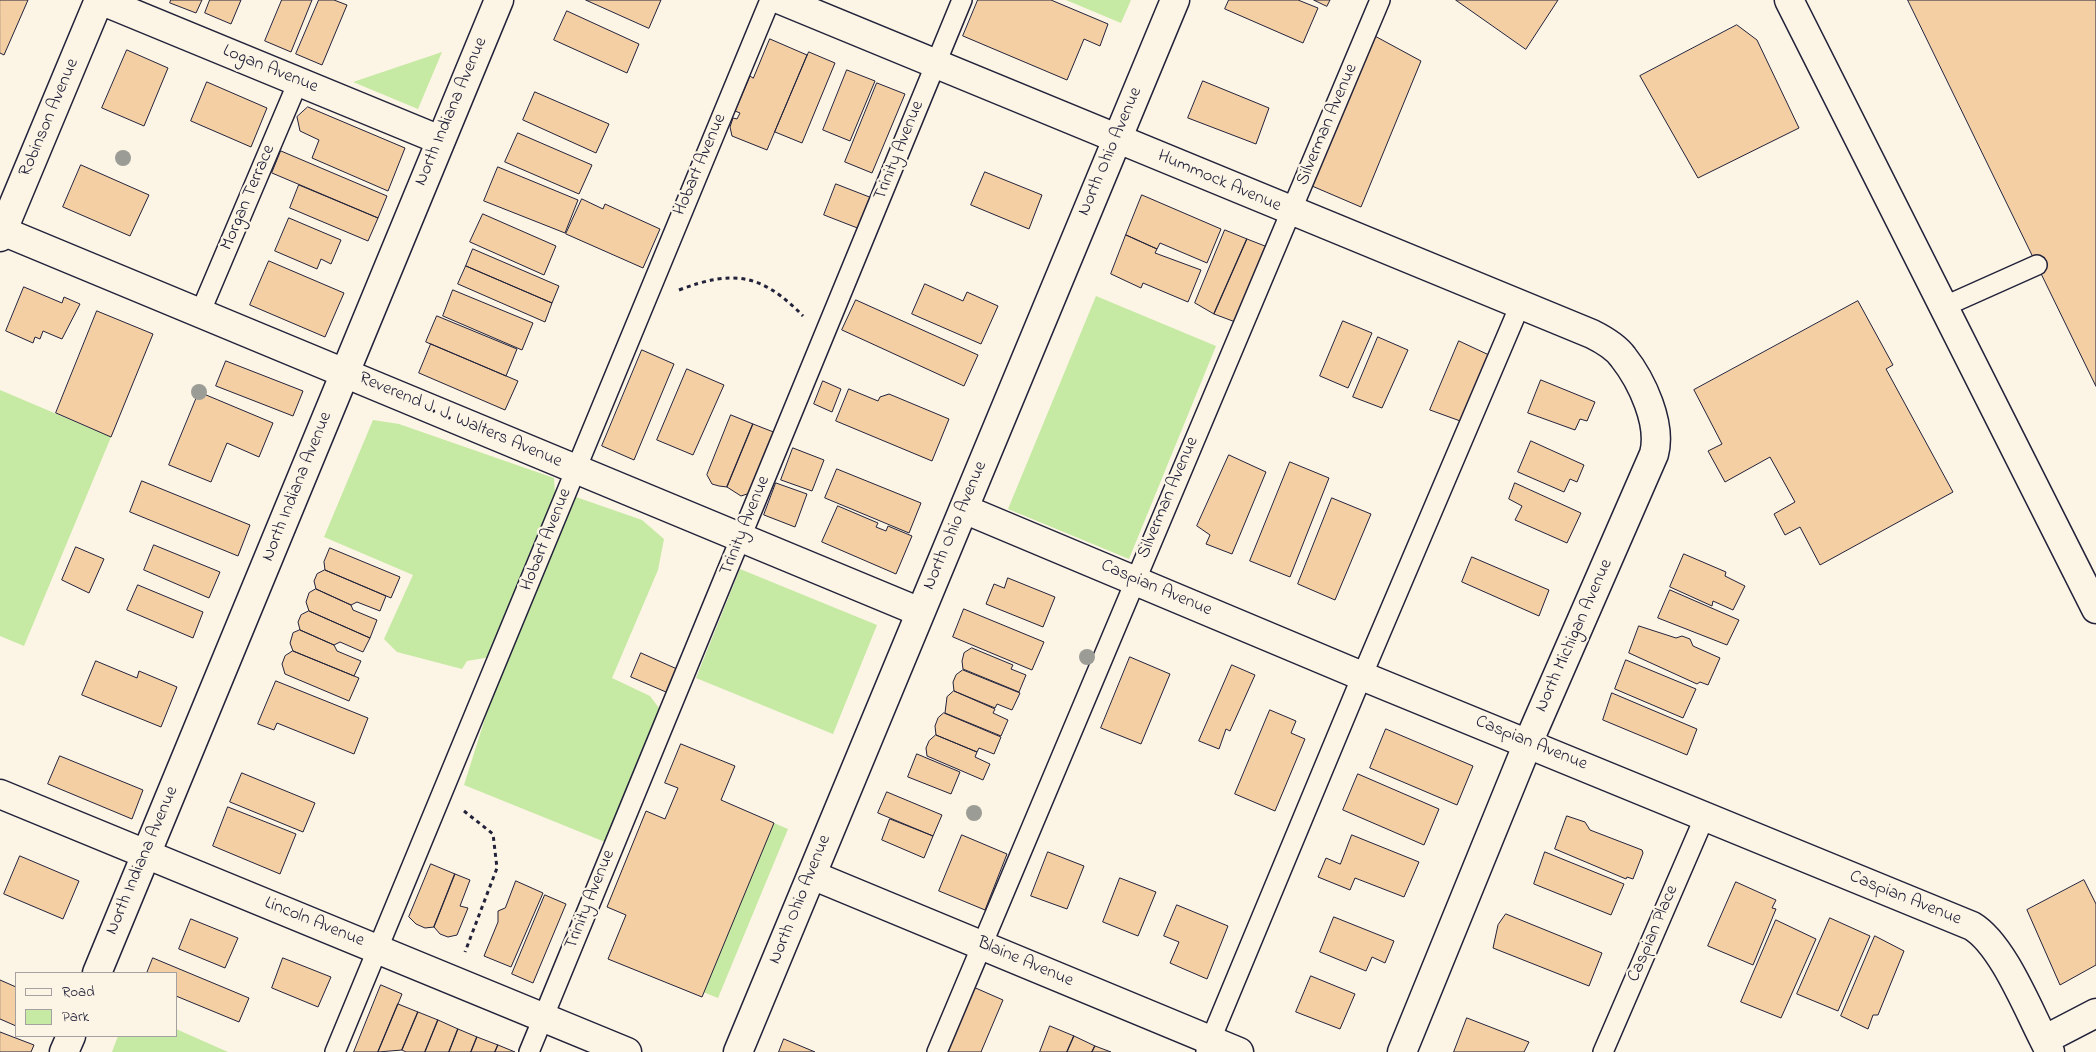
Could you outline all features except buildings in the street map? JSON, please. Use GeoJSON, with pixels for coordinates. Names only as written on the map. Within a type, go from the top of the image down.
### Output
{"type":"FeatureCollection","features":[{"type":"Feature","properties":{"kind":"street","name":"Logan Avenue"},"geometry":{"type":"LineString","coordinates":[[100,0],[440,140]]}},
{"type":"Feature","properties":{"kind":"street","name":"Robinson Avenue"},"geometry":{"type":"LineString","coordinates":[[1,233],[100,0]]}},
{"type":"Feature","properties":{"kind":"street","name":"North Indiana Avenue"},"geometry":{"type":"LineString","coordinates":[[97,972],[499,0]]}},
{"type":"Feature","properties":{"kind":"street","name":"Hummock Avenue"},"geometry":{"type":"LineString","coordinates":[[781,0],[1602,339],[1624,357],[1639,385]]}},
{"type":"Feature","properties":{"kind":"street","name":"North Ohio Avenue"},"geometry":{"type":"LineString","coordinates":[[738,1052],[1175,0]]}},
{"type":"Feature","properties":{"kind":"street"},"geometry":{"type":"LineString","coordinates":[[1789,0],[2096,609]]}},
{"type":"Feature","properties":{"kind":"street","name":"Reverend J. J. Walters Avenue"},"geometry":{"type":"LineString","coordinates":[[1,233],[200,313],[920,612]]}},
{"type":"Feature","properties":{"kind":"street","name":"North Michigan Avenue"},"geometry":{"type":"LineString","coordinates":[[1402,1052],[1528,743],[1654,454],[1657,442],[1656,431],[1650,407],[1639,385]]}},
{"type":"Feature","properties":{"kind":"street","name":"Caspian Avenue"},"geometry":{"type":"LineString","coordinates":[[964,508],[1362,676],[1980,931],[1995,947],[2047,1046]]}},
{"type":"Feature","properties":{"kind":"street","name":"Lincoln Avenue"},"geometry":{"type":"LineString","coordinates":[[0,794],[627,1052]]}},
{"type":"Feature","properties":{"kind":"street","name":"Blaine Avenue"},"geometry":{"type":"LineString","coordinates":[[812,875],[981,945],[1208,1046],[1239,1052]]}},
{"type":"Feature","properties":{"kind":"street"},"geometry":{"type":"LineString","coordinates":[[2047,1046],[2096,1013]]}},
{"type":"Feature","properties":{"kind":"street"},"geometry":{"type":"LineString","coordinates":[[64,1052],[71,1037]]}},
{"type":"Feature","properties":{"kind":"lane","name":"Hobart Avenue"},"geometry":{"type":"LineString","coordinates":[[335,1052],[770,0]]}},
{"type":"Feature","properties":{"kind":"lane","name":"Trinity Avenue"},"geometry":{"type":"LineString","coordinates":[[529,1052],[962,0]]}},
{"type":"Feature","properties":{"kind":"lane","name":"Silverman Avenue"},"geometry":{"type":"LineString","coordinates":[[937,1052],[1134,580],[1292,212],[1380,0]]}},
{"type":"Feature","properties":{"kind":"lane","name":"Morgan Terrace"},"geometry":{"type":"LineString","coordinates":[[200,313],[298,82]]}},
{"type":"Feature","properties":{"kind":"lane"},"geometry":{"type":"LineString","coordinates":[[1944,307],[2037,265]]}},
{"type":"Feature","properties":{"kind":"lane"},"geometry":{"type":"LineString","coordinates":[[1208,1046],[1362,676],[1520,306]]}},
{"type":"Feature","properties":{"kind":"lane","name":"Caspian Place"},"geometry":{"type":"LineString","coordinates":[[1603,1052],[1705,816]]}},
{"type":"Feature","properties":{"kind":"path"},"geometry":{"type":"LineString","coordinates":[[644,303],[697,283],[736,277],[759,281],[787,300],[811,325],[819,347]]}},
{"type":"Feature","properties":{"kind":"path"},"geometry":{"type":"LineString","coordinates":[[440,800],[471,815],[493,834],[496,868],[453,981]]}},
{"type":"Feature","properties":{"kind":"green space"},"geometry":{"type":"Polygon","coordinates":[[[1066,0],[1131,0],[1121,23],[1066,0]]]}},
{"type":"Feature","properties":{"kind":"green space"},"geometry":{"type":"Polygon","coordinates":[[[442,52],[418,109],[353,82],[442,52]]]}},
{"type":"Feature","properties":{"kind":"green space"},"geometry":{"type":"Polygon","coordinates":[[[1096,296],[1216,346],[1129,559],[1008,509],[1096,296]]]}},
{"type":"Feature","properties":{"kind":"green space"},"geometry":{"type":"Polygon","coordinates":[[[0,390],[111,437],[24,646],[0,636],[0,390]]]}},
{"type":"Feature","properties":{"kind":"green space"},"geometry":{"type":"Polygon","coordinates":[[[373,420],[399,424],[554,478],[555,493],[490,657],[467,661],[462,669],[397,652],[384,639],[413,575],[324,537],[373,420]]]}},
{"type":"Feature","properties":{"kind":"green space"},"geometry":{"type":"Polygon","coordinates":[[[576,497],[642,520],[664,539],[658,570],[612,678],[650,696],[662,712],[605,842],[464,785],[493,693],[576,497]]]}},
{"type":"Feature","properties":{"kind":"green space"},"geometry":{"type":"Polygon","coordinates":[[[740,569],[877,625],[833,734],[696,678],[740,569]]]}},
{"type":"Feature","properties":{"kind":"green space"},"geometry":{"type":"Polygon","coordinates":[[[774,823],[788,829],[718,998],[703,992],[774,823]]]}},
{"type":"Feature","properties":{"kind":"green space"},"geometry":{"type":"Polygon","coordinates":[[[178,1030],[228,1052],[112,1052],[118,1037],[178,1037],[178,1030]]]}}]}
